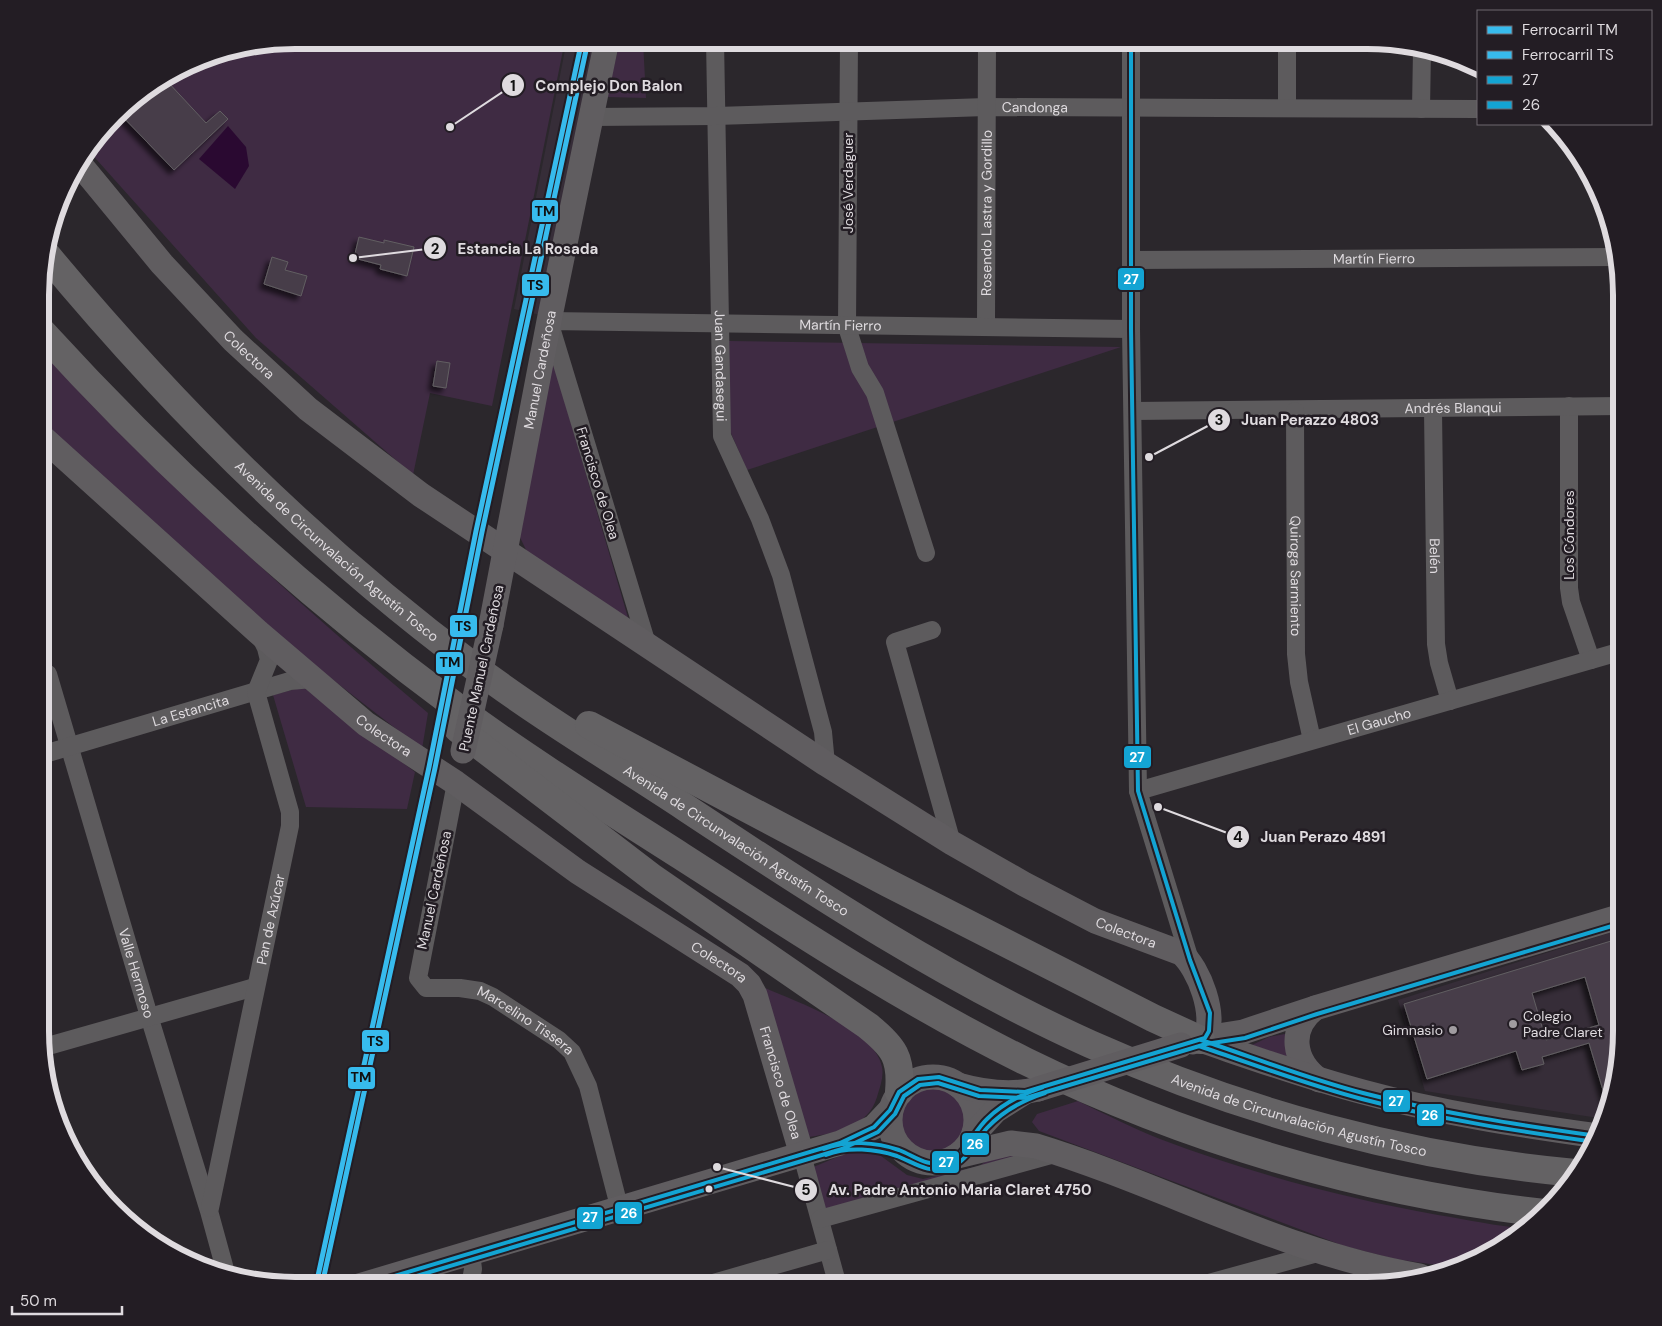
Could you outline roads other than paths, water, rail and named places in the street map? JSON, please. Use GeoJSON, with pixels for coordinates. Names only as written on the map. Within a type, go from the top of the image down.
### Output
{"type":"FeatureCollection","features":[{"type":"Feature","properties":{"kind":"highway","name":"Avenida de Circunvalación Agustín Tosco"},"geometry":{"type":"LineString","coordinates":[[51,260],[103,323],[162,387],[245,471],[344,562],[473,667],[840,906],[908,948],[1020,1010],[1091,1044],[1142,1065],[1290,1117],[1456,1156],[1569,1172]]}},
{"type":"Feature","properties":{"kind":"highway"},"geometry":{"type":"LineString","coordinates":[[49,340],[110,405],[208,500],[333,609],[462,710],[622,818],[878,981],[1026,1062],[1170,1122],[1293,1163],[1433,1196],[1534,1212]]}},
{"type":"Feature","properties":{"kind":"highway"},"geometry":{"type":"LineString","coordinates":[[344,562],[417,602],[535,690],[593,727],[1178,1038]]}},
{"type":"Feature","properties":{"kind":"highway"},"geometry":{"type":"LineString","coordinates":[[333,609],[394,678],[599,839],[880,1036],[892,1050],[900,1064],[895,1101]]}},
{"type":"Feature","properties":{"kind":"main road","name":"Manuel Cardeñosa"},"geometry":{"type":"LineString","coordinates":[[505,552],[549,321],[606,49]]}},
{"type":"Feature","properties":{"kind":"main road","name":"Colectora"},"geometry":{"type":"LineString","coordinates":[[84,169],[162,264],[233,340],[308,409],[374,460],[505,552],[826,764],[952,843],[1024,884],[1096,921],[1171,948],[1190,960]]}},
{"type":"Feature","properties":{"kind":"main road","name":"Colectora"},"geometry":{"type":"LineString","coordinates":[[49,443],[312,680],[366,724],[456,783],[578,872],[740,975],[749,984],[755,995]]}},
{"type":"Feature","properties":{"kind":"main road","name":"Puente Manuel Cardeñosa"},"geometry":{"type":"LineString","coordinates":[[456,783],[505,552]]}},
{"type":"Feature","properties":{"kind":"main road"},"geometry":{"type":"LineString","coordinates":[[1178,1038],[1243,1032],[1315,1008],[1613,919]]}},
{"type":"Feature","properties":{"kind":"main road"},"geometry":{"type":"LineString","coordinates":[[974,1134],[996,1111],[1032,1090],[1178,1038],[1209,1030],[1210,1013],[1190,960]]}},
{"type":"Feature","properties":{"kind":"main road","name":"Francisco de Olea"},"geometry":{"type":"LineString","coordinates":[[755,995],[802,1156]]}},
{"type":"Feature","properties":{"kind":"main road"},"geometry":{"type":"LineString","coordinates":[[1315,1008],[1301,1024],[1296,1035],[1296,1046],[1303,1065],[1319,1080]]}},
{"type":"Feature","properties":{"kind":"main road"},"geometry":{"type":"LineString","coordinates":[[1178,1038],[1319,1080],[1449,1113],[1591,1135]]}},
{"type":"Feature","properties":{"kind":"main road"},"geometry":{"type":"LineString","coordinates":[[390,1277],[802,1156],[840,1143],[874,1127],[912,1082],[928,1077],[938,1077],[958,1085],[980,1090],[1032,1090]]}},
{"type":"Feature","properties":{"kind":"main road"},"geometry":{"type":"LineString","coordinates":[[895,1101],[890,1128],[892,1136],[902,1151],[918,1161],[928,1164],[948,1161],[968,1146],[974,1134],[976,1123],[970,1098],[958,1085]]}},
{"type":"Feature","properties":{"kind":"main road"},"geometry":{"type":"LineString","coordinates":[[840,1143],[902,1151]]}},
{"type":"Feature","properties":{"kind":"main road"},"geometry":{"type":"LineString","coordinates":[[957,1156],[990,1147],[1018,1143],[1058,1153],[1321,1252],[1374,1267],[1409,1274]]}},
{"type":"Feature","properties":{"kind":"street","name":"Juan Gandasegui"},"geometry":{"type":"LineString","coordinates":[[715,49],[722,436],[767,536],[781,575],[823,732],[826,764]]}},
{"type":"Feature","properties":{"kind":"street","name":"José Verdaguer"},"geometry":{"type":"LineString","coordinates":[[849,49],[847,327],[860,368],[875,393],[926,553]]}},
{"type":"Feature","properties":{"kind":"street","name":"Rosendo Lastra y Gordillo"},"geometry":{"type":"LineString","coordinates":[[986,327],[987,49]]}},
{"type":"Feature","properties":{"kind":"street"},"geometry":{"type":"LineString","coordinates":[[1131,49],[1131,329],[1134,412],[1138,791],[1190,960]]}},
{"type":"Feature","properties":{"kind":"street"},"geometry":{"type":"LineString","coordinates":[[1286,108],[1287,49]]}},
{"type":"Feature","properties":{"kind":"street"},"geometry":{"type":"LineString","coordinates":[[1421,109],[1422,55]]}},
{"type":"Feature","properties":{"kind":"street","name":"Candonga"},"geometry":{"type":"LineString","coordinates":[[591,117],[716,116],[849,110],[986,107],[1131,106],[1477,109]]}},
{"type":"Feature","properties":{"kind":"street","name":"Martín Fierro"},"geometry":{"type":"LineString","coordinates":[[1132,260],[1610,257]]}},
{"type":"Feature","properties":{"kind":"street","name":"Martín Fierro"},"geometry":{"type":"LineString","coordinates":[[549,321],[847,327],[1131,329]]}},
{"type":"Feature","properties":{"kind":"street","name":"Francisco de Olea"},"geometry":{"type":"LineString","coordinates":[[549,321],[647,644]]}},
{"type":"Feature","properties":{"kind":"street","name":"Los Cóndores"},"geometry":{"type":"LineString","coordinates":[[1569,406],[1569,588],[1571,602],[1591,660]]}},
{"type":"Feature","properties":{"kind":"street","name":"Andrés Blanqui"},"geometry":{"type":"LineString","coordinates":[[1134,412],[1433,410],[1613,406]]}},
{"type":"Feature","properties":{"kind":"street","name":"Quiroga Sarmiento"},"geometry":{"type":"LineString","coordinates":[[1295,410],[1296,654],[1299,682],[1312,740]]}},
{"type":"Feature","properties":{"kind":"street","name":"Belén"},"geometry":{"type":"LineString","coordinates":[[1433,410],[1436,644],[1439,663],[1450,701]]}},
{"type":"Feature","properties":{"kind":"street"},"geometry":{"type":"LineString","coordinates":[[932,630],[894,642],[952,843]]}},
{"type":"Feature","properties":{"kind":"street"},"geometry":{"type":"LineString","coordinates":[[256,692],[269,660],[266,648],[258,632]]}},
{"type":"Feature","properties":{"kind":"street","name":"El Gaucho"},"geometry":{"type":"LineString","coordinates":[[1138,791],[1613,654]]}},
{"type":"Feature","properties":{"kind":"street","name":"Valle Hermoso"},"geometry":{"type":"LineString","coordinates":[[49,677],[224,1267]]}},
{"type":"Feature","properties":{"kind":"street","name":"La Estancita"},"geometry":{"type":"LineString","coordinates":[[49,753],[297,679],[312,680]]}},
{"type":"Feature","properties":{"kind":"street","name":"Pan de Azúcar"},"geometry":{"type":"LineString","coordinates":[[209,1211],[290,826],[290,812],[256,692]]}},
{"type":"Feature","properties":{"kind":"street","name":"Manuel Cardeñosa"},"geometry":{"type":"LineString","coordinates":[[432,989],[420,983],[417,972],[456,783]]}},
{"type":"Feature","properties":{"kind":"street"},"geometry":{"type":"LineString","coordinates":[[49,1046],[255,987]]}},
{"type":"Feature","properties":{"kind":"street","name":"Marcelino Tissera"},"geometry":{"type":"LineString","coordinates":[[432,989],[460,988],[480,991],[493,996],[559,1040],[572,1052],[588,1086],[620,1210]]}},
{"type":"Feature","properties":{"kind":"street"},"geometry":{"type":"LineString","coordinates":[[820,1219],[1058,1153]]}},
{"type":"Feature","properties":{"kind":"street","name":"Francisco de Olea"},"geometry":{"type":"LineString","coordinates":[[802,1156],[836,1277]]}},
{"type":"Feature","properties":{"kind":"street"},"geometry":{"type":"LineString","coordinates":[[734,1277],[828,1250]]}},
{"type":"Feature","properties":{"kind":"street"},"geometry":{"type":"LineString","coordinates":[[1231,1277],[1321,1252]]}},
{"type":"Feature","properties":{"kind":"street"},"geometry":{"type":"LineString","coordinates":[[471,1253],[471,1277]]}},
{"type":"Feature","properties":{"kind":"rail line","name":"TM"},"geometry":{"type":"LineString","coordinates":[[318,1277],[429,767],[476,531],[580,49]]}},
{"type":"Feature","properties":{"kind":"rail line","name":"TS"},"geometry":{"type":"LineString","coordinates":[[324,1277],[435,768],[482,532],[586,49]]}},
{"type":"Feature","properties":{"kind":"place","name":"Complejo Don Balon"},"geometry":{"type":"Point","coordinates":[450,127]}},
{"type":"Feature","properties":{"kind":"place","name":"Estancia La Rosada"},"geometry":{"type":"Point","coordinates":[353,258]}},
{"type":"Feature","properties":{"kind":"place","name":"Juan Perazzo 4803"},"geometry":{"type":"Point","coordinates":[1149,457]}},
{"type":"Feature","properties":{"kind":"place","name":"Juan Perazo 4891"},"geometry":{"type":"Point","coordinates":[1158,807]}},
{"type":"Feature","properties":{"kind":"place","name":"Colegio Padre Claret"},"geometry":{"type":"Point","coordinates":[1513,1024]}},
{"type":"Feature","properties":{"kind":"place","name":"Gimnasio"},"geometry":{"type":"Point","coordinates":[1453,1030]}},
{"type":"Feature","properties":{"kind":"place","name":"Av. Padre Antonio Maria Claret 4750"},"geometry":{"type":"Point","coordinates":[717,1167]}}]}
